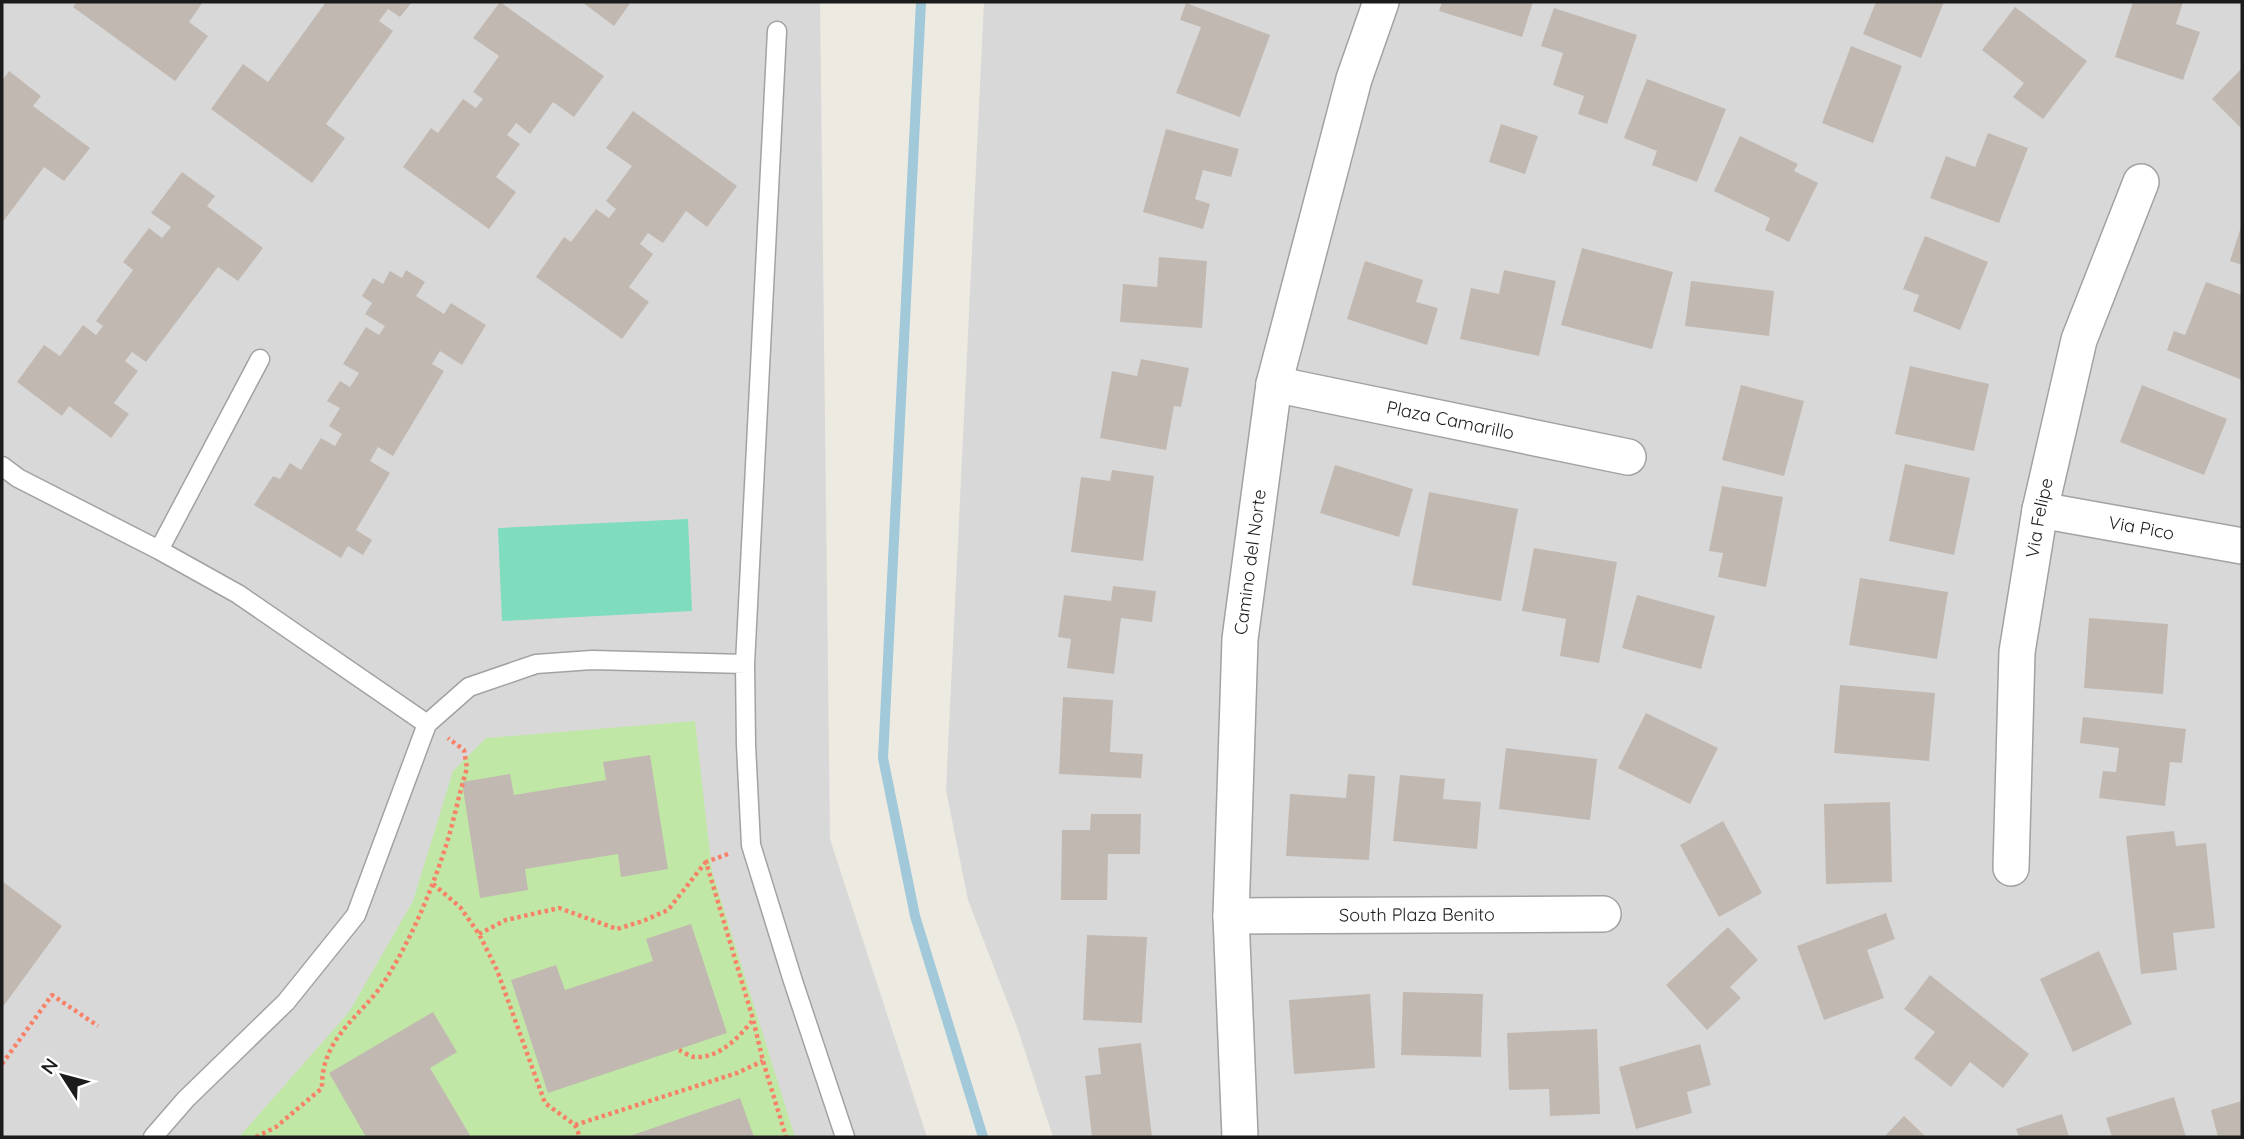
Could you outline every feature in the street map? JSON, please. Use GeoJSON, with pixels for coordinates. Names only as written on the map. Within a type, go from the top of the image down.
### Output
{"type":"FeatureCollection","features":[{"type":"Feature","properties":{"kind":"street","name":"Camino del Norte"},"geometry":{"type":"LineString","coordinates":[[1240,1137],[1231,916],[1240,639],[1274,384],[1354,79],[1381,2]]}},
{"type":"Feature","properties":{"kind":"street","name":"Via Felipe"},"geometry":{"type":"LineString","coordinates":[[2011,868],[2017,652],[2040,510],[2079,340],[2141,181]]}},
{"type":"Feature","properties":{"kind":"street","name":"Plaza Camarillo"},"geometry":{"type":"LineString","coordinates":[[1274,384],[1628,457]]}},
{"type":"Feature","properties":{"kind":"street","name":"Via Pico"},"geometry":{"type":"LineString","coordinates":[[2040,510],[2242,546]]}},
{"type":"Feature","properties":{"kind":"street","name":"South Plaza Benito"},"geometry":{"type":"LineString","coordinates":[[1231,916],[1603,914]]}},
{"type":"Feature","properties":{"kind":"lane"},"geometry":{"type":"LineString","coordinates":[[777,31],[745,664],[751,845],[845,1137]]}},
{"type":"Feature","properties":{"kind":"lane"},"geometry":{"type":"LineString","coordinates":[[159,550],[260,359]]}},
{"type":"Feature","properties":{"kind":"lane"},"geometry":{"type":"LineString","coordinates":[[2,466],[18,478],[159,550],[237,594],[427,724]]}},
{"type":"Feature","properties":{"kind":"lane"},"geometry":{"type":"LineString","coordinates":[[153,1137],[186,1099],[286,1002],[356,915],[427,724],[469,687],[536,664],[592,660],[745,664]]}},
{"type":"Feature","properties":{"kind":"path"},"geometry":{"type":"LineString","coordinates":[[256,1137],[276,1128],[322,1088],[325,1057],[383,983],[397,960],[433,884],[467,768],[464,750],[427,724]]}},
{"type":"Feature","properties":{"kind":"path"},"geometry":{"type":"LineString","coordinates":[[479,934],[506,920],[559,908],[617,929],[643,921],[668,909],[706,862],[751,845]]}},
{"type":"Feature","properties":{"kind":"path"},"geometry":{"type":"LineString","coordinates":[[706,862],[786,1137]]}},
{"type":"Feature","properties":{"kind":"path"},"geometry":{"type":"LineString","coordinates":[[433,884],[460,907],[479,934],[497,970],[545,1103],[575,1125],[580,1137]]}},
{"type":"Feature","properties":{"kind":"path"},"geometry":{"type":"LineString","coordinates":[[2,1064],[52,995],[98,1026]]}},
{"type":"Feature","properties":{"kind":"path"},"geometry":{"type":"LineString","coordinates":[[679,1049],[693,1057],[713,1053],[733,1043],[753,1019]]}},
{"type":"Feature","properties":{"kind":"path"},"geometry":{"type":"LineString","coordinates":[[575,1125],[737,1073],[763,1061]]}},
{"type":"Feature","properties":{"kind":"shaded area"},"geometry":{"type":"Polygon","coordinates":[[[2,2],[820,2],[830,839],[927,1137],[2,1137],[2,2]]]}},
{"type":"Feature","properties":{"kind":"shaded area"},"geometry":{"type":"Polygon","coordinates":[[[984,2],[2242,2],[2242,1137],[1053,1137],[1017,1027],[968,900],[946,790],[984,2]]]}},
{"type":"Feature","properties":{"kind":"green space"},"geometry":{"type":"Polygon","coordinates":[[[688,519],[692,611],[502,621],[498,528],[688,519]]]}},
{"type":"Feature","properties":{"kind":"green space"},"geometry":{"type":"Polygon","coordinates":[[[695,721],[712,871],[795,1137],[239,1137],[349,1012],[413,901],[453,771],[486,738],[695,721]]]}},
{"type":"Feature","properties":{"kind":"building"},"geometry":{"type":"Polygon","coordinates":[[[77,2],[203,2],[189,22],[208,36],[175,81],[73,7],[77,2]]]}},
{"type":"Feature","properties":{"kind":"building"},"geometry":{"type":"Polygon","coordinates":[[[326,2],[412,2],[400,17],[388,9],[379,21],[393,31],[326,124],[345,138],[312,183],[211,109],[243,64],[268,82],[326,2]]]}},
{"type":"Feature","properties":{"kind":"building"},"geometry":{"type":"Polygon","coordinates":[[[500,2],[604,76],[574,117],[553,102],[530,134],[516,123],[507,135],[520,144],[496,177],[516,192],[489,229],[403,167],[431,128],[438,133],[463,99],[476,108],[483,99],[473,92],[499,56],[473,38],[500,2]]]}},
{"type":"Feature","properties":{"kind":"building"},"geometry":{"type":"Polygon","coordinates":[[[582,2],[631,2],[614,26],[582,2]]]}},
{"type":"Feature","properties":{"kind":"building"},"geometry":{"type":"Polygon","coordinates":[[[1442,2],[1533,2],[1522,37],[1439,11],[1442,2]]]}},
{"type":"Feature","properties":{"kind":"building"},"geometry":{"type":"Polygon","coordinates":[[[1876,2],[1944,2],[1921,58],[1863,34],[1876,2]]]}},
{"type":"Feature","properties":{"kind":"building"},"geometry":{"type":"Polygon","coordinates":[[[2133,2],[2183,2],[2176,24],[2200,32],[2183,80],[2115,57],[2133,2]]]}},
{"type":"Feature","properties":{"kind":"building"},"geometry":{"type":"Polygon","coordinates":[[[1186,3],[1270,35],[1240,117],[1176,93],[1201,27],[1180,20],[1186,3]]]}},
{"type":"Feature","properties":{"kind":"building"},"geometry":{"type":"Polygon","coordinates":[[[2015,7],[2087,61],[2043,119],[2013,97],[2024,83],[1982,50],[2015,7]]]}},
{"type":"Feature","properties":{"kind":"building"},"geometry":{"type":"Polygon","coordinates":[[[1554,8],[1637,35],[1607,124],[1578,114],[1584,96],[1553,85],[1563,53],[1541,46],[1554,8]]]}},
{"type":"Feature","properties":{"kind":"building"},"geometry":{"type":"Polygon","coordinates":[[[1851,46],[1902,66],[1873,143],[1822,123],[1851,46]]]}},
{"type":"Feature","properties":{"kind":"building"},"geometry":{"type":"Polygon","coordinates":[[[2242,68],[2242,129],[2212,99],[2242,68]]]}},
{"type":"Feature","properties":{"kind":"building"},"geometry":{"type":"Polygon","coordinates":[[[9,71],[41,96],[33,106],[90,148],[64,181],[44,167],[2,223],[2,81],[9,71]]]}},
{"type":"Feature","properties":{"kind":"building"},"geometry":{"type":"Polygon","coordinates":[[[1647,79],[1726,109],[1697,182],[1652,165],[1657,151],[1624,138],[1647,79]]]}},
{"type":"Feature","properties":{"kind":"building"},"geometry":{"type":"Polygon","coordinates":[[[633,111],[737,186],[707,227],[686,211],[663,243],[648,233],[640,244],[653,254],[629,287],[649,302],[622,339],[536,277],[564,237],[571,242],[596,209],[609,218],[616,209],[606,201],[632,166],[606,148],[633,111]]]}},
{"type":"Feature","properties":{"kind":"building"},"geometry":{"type":"Polygon","coordinates":[[[1501,124],[1538,136],[1525,174],[1489,162],[1501,124]]]}},
{"type":"Feature","properties":{"kind":"building"},"geometry":{"type":"Polygon","coordinates":[[[1166,129],[1239,149],[1231,177],[1203,170],[1195,199],[1210,204],[1203,229],[1143,212],[1166,129]]]}},
{"type":"Feature","properties":{"kind":"building"},"geometry":{"type":"Polygon","coordinates":[[[1988,133],[2028,148],[1999,223],[1930,198],[1946,156],[1975,167],[1988,133]]]}},
{"type":"Feature","properties":{"kind":"building"},"geometry":{"type":"Polygon","coordinates":[[[1740,136],[1798,164],[1794,171],[1818,183],[1789,242],[1765,230],[1770,218],[1714,191],[1740,136]]]}},
{"type":"Feature","properties":{"kind":"building"},"geometry":{"type":"Polygon","coordinates":[[[182,172],[215,196],[207,206],[263,248],[238,281],[218,267],[146,362],[132,352],[125,361],[138,371],[114,403],[129,414],[111,438],[69,406],[62,416],[17,382],[44,345],[60,356],[83,325],[96,335],[103,326],[96,321],[133,270],[123,262],[149,228],[162,238],[171,227],[151,213],[182,172]]]}},
{"type":"Feature","properties":{"kind":"building"},"geometry":{"type":"Polygon","coordinates":[[[2242,224],[2242,265],[2230,261],[2242,224]]]}},
{"type":"Feature","properties":{"kind":"building"},"geometry":{"type":"Polygon","coordinates":[[[1925,236],[1988,262],[1960,330],[1913,311],[1919,295],[1903,289],[1925,236]]]}},
{"type":"Feature","properties":{"kind":"building"},"geometry":{"type":"Polygon","coordinates":[[[1582,248],[1673,272],[1652,349],[1561,325],[1582,248]]]}},
{"type":"Feature","properties":{"kind":"building"},"geometry":{"type":"Polygon","coordinates":[[[1159,257],[1207,261],[1202,328],[1120,322],[1123,284],[1157,287],[1159,257]]]}},
{"type":"Feature","properties":{"kind":"building"},"geometry":{"type":"Polygon","coordinates":[[[1365,261],[1423,280],[1416,302],[1438,308],[1427,345],[1347,319],[1365,261]]]}},
{"type":"Feature","properties":{"kind":"building"},"geometry":{"type":"Polygon","coordinates":[[[406,270],[425,282],[416,296],[444,314],[451,303],[486,325],[462,365],[440,351],[432,364],[444,371],[393,456],[378,447],[370,461],[390,473],[356,530],[372,540],[363,555],[348,546],[341,558],[254,505],[273,476],[280,479],[290,463],[301,470],[321,438],[335,446],[342,434],[329,426],[340,408],[327,401],[340,381],[350,387],[359,373],[343,364],[366,327],[379,335],[385,326],[365,314],[372,303],[362,296],[373,278],[383,284],[390,271],[402,278],[406,270]]]}},
{"type":"Feature","properties":{"kind":"building"},"geometry":{"type":"Polygon","coordinates":[[[1504,270],[1556,281],[1539,356],[1460,339],[1471,288],[1499,294],[1504,270]]]}},
{"type":"Feature","properties":{"kind":"building"},"geometry":{"type":"Polygon","coordinates":[[[1691,281],[1774,291],[1769,336],[1685,326],[1691,281]]]}},
{"type":"Feature","properties":{"kind":"building"},"geometry":{"type":"Polygon","coordinates":[[[2206,282],[2242,295],[2242,380],[2167,350],[2174,331],[2185,335],[2206,282]]]}},
{"type":"Feature","properties":{"kind":"building"},"geometry":{"type":"Polygon","coordinates":[[[1141,359],[1189,368],[1181,407],[1174,406],[1166,450],[1100,438],[1112,371],[1137,376],[1141,359]]]}},
{"type":"Feature","properties":{"kind":"building"},"geometry":{"type":"Polygon","coordinates":[[[1910,366],[1989,384],[1974,451],[1895,434],[1910,366]]]}},
{"type":"Feature","properties":{"kind":"building"},"geometry":{"type":"Polygon","coordinates":[[[1741,385],[1804,401],[1784,476],[1722,460],[1741,385]]]}},
{"type":"Feature","properties":{"kind":"building"},"geometry":{"type":"Polygon","coordinates":[[[2142,385],[2227,419],[2204,475],[2120,442],[2142,385]]]}},
{"type":"Feature","properties":{"kind":"building"},"geometry":{"type":"Polygon","coordinates":[[[1905,464],[1970,478],[1954,555],[1889,541],[1905,464]]]}},
{"type":"Feature","properties":{"kind":"building"},"geometry":{"type":"Polygon","coordinates":[[[1335,465],[1413,489],[1399,537],[1320,513],[1335,465]]]}},
{"type":"Feature","properties":{"kind":"building"},"geometry":{"type":"Polygon","coordinates":[[[1112,470],[1154,476],[1143,561],[1071,552],[1081,477],[1110,481],[1112,470]]]}},
{"type":"Feature","properties":{"kind":"building"},"geometry":{"type":"Polygon","coordinates":[[[1722,486],[1783,497],[1766,587],[1718,577],[1723,553],[1709,551],[1722,486]]]}},
{"type":"Feature","properties":{"kind":"building"},"geometry":{"type":"Polygon","coordinates":[[[1429,492],[1518,509],[1501,601],[1412,585],[1429,492]]]}},
{"type":"Feature","properties":{"kind":"building"},"geometry":{"type":"Polygon","coordinates":[[[1534,548],[1617,562],[1599,663],[1560,656],[1566,619],[1522,611],[1534,548]]]}},
{"type":"Feature","properties":{"kind":"building"},"geometry":{"type":"Polygon","coordinates":[[[1860,578],[1948,592],[1937,659],[1849,645],[1860,578]]]}},
{"type":"Feature","properties":{"kind":"building"},"geometry":{"type":"Polygon","coordinates":[[[1113,586],[1156,591],[1152,622],[1121,618],[1114,674],[1067,668],[1071,639],[1058,637],[1064,595],[1111,601],[1113,586]]]}},
{"type":"Feature","properties":{"kind":"building"},"geometry":{"type":"Polygon","coordinates":[[[1637,595],[1715,616],[1701,669],[1622,648],[1637,595]]]}},
{"type":"Feature","properties":{"kind":"building"},"geometry":{"type":"Polygon","coordinates":[[[2089,618],[2168,624],[2163,694],[2084,688],[2089,618]]]}},
{"type":"Feature","properties":{"kind":"building"},"geometry":{"type":"Polygon","coordinates":[[[1840,685],[1935,693],[1929,761],[1834,753],[1840,685]]]}},
{"type":"Feature","properties":{"kind":"building"},"geometry":{"type":"Polygon","coordinates":[[[1063,697],[1113,700],[1110,752],[1143,754],[1141,778],[1059,774],[1063,697]]]}},
{"type":"Feature","properties":{"kind":"building"},"geometry":{"type":"Polygon","coordinates":[[[1646,713],[1718,748],[1690,804],[1618,768],[1646,713]]]}},
{"type":"Feature","properties":{"kind":"building"},"geometry":{"type":"Polygon","coordinates":[[[2083,717],[2186,729],[2182,763],[2170,762],[2165,806],[2099,798],[2103,771],[2116,772],[2119,748],[2080,743],[2083,717]]]}},
{"type":"Feature","properties":{"kind":"building"},"geometry":{"type":"Polygon","coordinates":[[[1506,748],[1597,759],[1590,820],[1499,809],[1506,748]]]}},
{"type":"Feature","properties":{"kind":"building"},"geometry":{"type":"Polygon","coordinates":[[[650,755],[668,869],[621,877],[618,854],[525,869],[528,890],[480,898],[462,782],[510,774],[514,795],[606,780],[603,762],[650,755]]]}},
{"type":"Feature","properties":{"kind":"building"},"geometry":{"type":"Polygon","coordinates":[[[1348,774],[1375,776],[1369,860],[1286,856],[1290,794],[1346,798],[1348,774]]]}},
{"type":"Feature","properties":{"kind":"building"},"geometry":{"type":"Polygon","coordinates":[[[1400,775],[1445,779],[1443,799],[1481,802],[1477,849],[1393,841],[1400,775]]]}},
{"type":"Feature","properties":{"kind":"building"},"geometry":{"type":"Polygon","coordinates":[[[1890,802],[1892,882],[1826,884],[1824,804],[1890,802]]]}},
{"type":"Feature","properties":{"kind":"building"},"geometry":{"type":"Polygon","coordinates":[[[1091,814],[1141,814],[1140,854],[1108,854],[1107,900],[1061,900],[1062,830],[1090,830],[1091,814]]]}},
{"type":"Feature","properties":{"kind":"building"},"geometry":{"type":"Polygon","coordinates":[[[1723,821],[1762,893],[1719,917],[1680,845],[1723,821]]]}},
{"type":"Feature","properties":{"kind":"building"},"geometry":{"type":"Polygon","coordinates":[[[2174,831],[2176,846],[2206,843],[2215,928],[2173,933],[2177,970],[2141,974],[2126,836],[2174,831]]]}},
{"type":"Feature","properties":{"kind":"building"},"geometry":{"type":"Polygon","coordinates":[[[2,881],[62,926],[2,1008],[2,881]]]}},
{"type":"Feature","properties":{"kind":"building"},"geometry":{"type":"Polygon","coordinates":[[[1886,913],[1895,939],[1867,950],[1884,998],[1824,1020],[1797,946],[1886,913]]]}},
{"type":"Feature","properties":{"kind":"building"},"geometry":{"type":"Polygon","coordinates":[[[691,924],[727,1033],[548,1093],[511,980],[556,965],[565,990],[653,961],[646,939],[691,924]]]}},
{"type":"Feature","properties":{"kind":"building"},"geometry":{"type":"Polygon","coordinates":[[[1728,927],[1758,960],[1730,987],[1741,998],[1707,1030],[1666,985],[1728,927]]]}},
{"type":"Feature","properties":{"kind":"building"},"geometry":{"type":"Polygon","coordinates":[[[1087,935],[1147,937],[1142,1023],[1083,1020],[1087,935]]]}},
{"type":"Feature","properties":{"kind":"building"},"geometry":{"type":"Polygon","coordinates":[[[2099,951],[2132,1024],[2073,1052],[2040,979],[2099,951]]]}},
{"type":"Feature","properties":{"kind":"building"},"geometry":{"type":"Polygon","coordinates":[[[1930,975],[2029,1054],[2003,1088],[1970,1062],[1951,1087],[1914,1058],[1935,1032],[1904,1009],[1930,975]]]}},
{"type":"Feature","properties":{"kind":"building"},"geometry":{"type":"Polygon","coordinates":[[[1403,992],[1483,994],[1481,1057],[1401,1055],[1403,992]]]}},
{"type":"Feature","properties":{"kind":"building"},"geometry":{"type":"Polygon","coordinates":[[[1370,994],[1375,1068],[1294,1074],[1289,1000],[1370,994]]]}},
{"type":"Feature","properties":{"kind":"building"},"geometry":{"type":"Polygon","coordinates":[[[433,1012],[457,1052],[430,1068],[471,1137],[366,1137],[329,1073],[433,1012]]]}},
{"type":"Feature","properties":{"kind":"building"},"geometry":{"type":"Polygon","coordinates":[[[1597,1029],[1600,1114],[1550,1116],[1549,1089],[1509,1090],[1507,1033],[1597,1029]]]}},
{"type":"Feature","properties":{"kind":"building"},"geometry":{"type":"Polygon","coordinates":[[[1141,1043],[1152,1137],[1092,1137],[1085,1076],[1101,1074],[1098,1048],[1141,1043]]]}},
{"type":"Feature","properties":{"kind":"building"},"geometry":{"type":"Polygon","coordinates":[[[1700,1044],[1711,1085],[1687,1092],[1692,1113],[1636,1129],[1619,1067],[1700,1044]]]}},
{"type":"Feature","properties":{"kind":"building"},"geometry":{"type":"Polygon","coordinates":[[[2174,1097],[2186,1137],[2112,1137],[2106,1118],[2174,1097]]]}},
{"type":"Feature","properties":{"kind":"building"},"geometry":{"type":"Polygon","coordinates":[[[740,1098],[754,1137],[627,1137],[740,1098]]]}},
{"type":"Feature","properties":{"kind":"building"},"geometry":{"type":"Polygon","coordinates":[[[2242,1101],[2242,1137],[2218,1137],[2211,1110],[2242,1101]]]}},
{"type":"Feature","properties":{"kind":"building"},"geometry":{"type":"Polygon","coordinates":[[[2062,1114],[2069,1137],[2019,1137],[2016,1129],[2062,1114]]]}},
{"type":"Feature","properties":{"kind":"building"},"geometry":{"type":"Polygon","coordinates":[[[1904,1116],[1926,1137],[1884,1137],[1904,1116]]]}},
{"type":"Feature","properties":{"kind":"waterway"},"geometry":{"type":"LineString","coordinates":[[921,2],[883,758],[915,916],[983,1137]]}}]}
